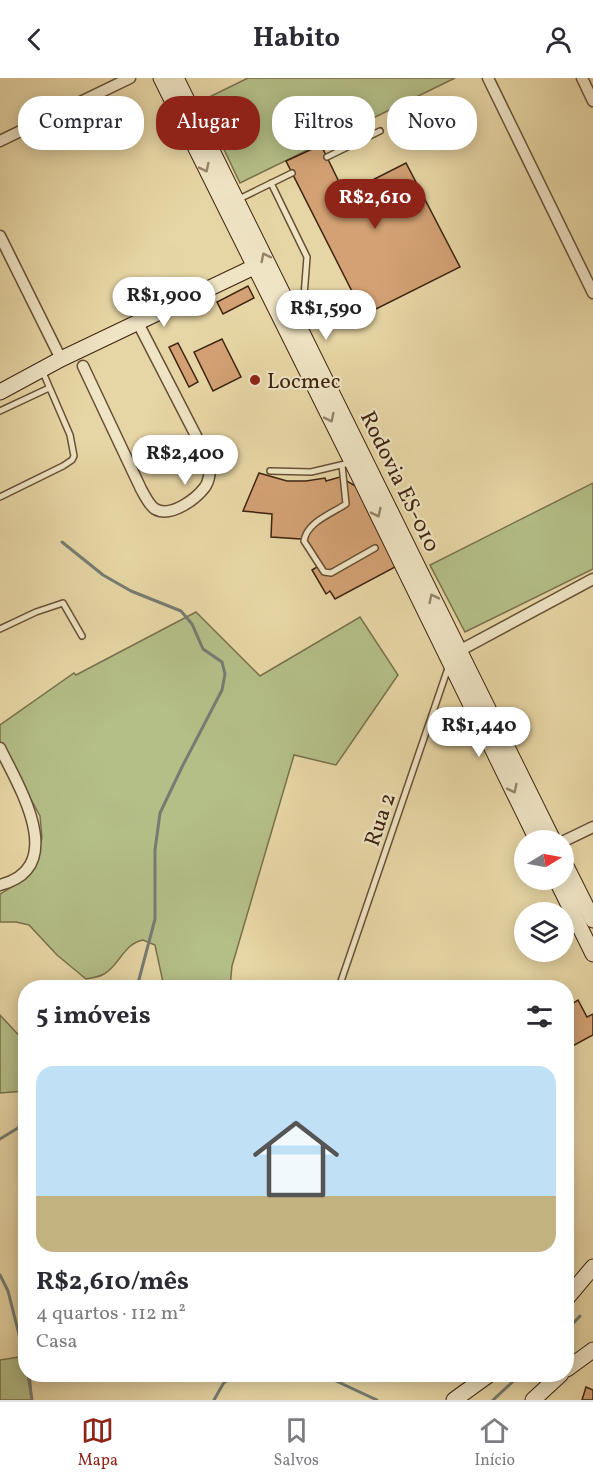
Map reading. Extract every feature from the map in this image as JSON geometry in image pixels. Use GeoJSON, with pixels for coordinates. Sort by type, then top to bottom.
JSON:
{"type":"FeatureCollection","features":[{"type":"Feature","properties":{"kind":"main road","name":"Rodovia ES-010"},"geometry":{"type":"LineString","coordinates":[[161,78],[347,463],[548,830]]}},
{"type":"Feature","properties":{"kind":"main road","name":"Rodovia ES-010"},"geometry":{"type":"LineString","coordinates":[[176,78],[302,330],[532,830]]}},
{"type":"Feature","properties":{"kind":"main road"},"geometry":{"type":"LineString","coordinates":[[0,392],[61,359],[254,267]]}},
{"type":"Feature","properties":{"kind":"main road"},"geometry":{"type":"LineString","coordinates":[[574,882],[593,920]]}},
{"type":"Feature","properties":{"kind":"main road"},"geometry":{"type":"LineString","coordinates":[[561,890],[593,954]]}},
{"type":"Feature","properties":{"kind":"main road"},"geometry":{"type":"LineString","coordinates":[[574,1290],[593,1267]]}},
{"type":"Feature","properties":{"kind":"main road"},"geometry":{"type":"LineString","coordinates":[[574,1364],[593,1350]]}},
{"type":"Feature","properties":{"kind":"main road"},"geometry":{"type":"LineString","coordinates":[[454,1400],[479,1382]]}},
{"type":"Feature","properties":{"kind":"main road"},"geometry":{"type":"LineString","coordinates":[[533,1400],[552,1382]]}},
{"type":"Feature","properties":{"kind":"street"},"geometry":{"type":"LineString","coordinates":[[0,141],[130,78]]}},
{"type":"Feature","properties":{"kind":"street"},"geometry":{"type":"LineString","coordinates":[[488,78],[589,275],[593,293]]}},
{"type":"Feature","properties":{"kind":"street"},"geometry":{"type":"LineString","coordinates":[[582,78],[593,101]]}},
{"type":"Feature","properties":{"kind":"street"},"geometry":{"type":"LineString","coordinates":[[0,236],[61,359]]}},
{"type":"Feature","properties":{"kind":"street"},"geometry":{"type":"LineString","coordinates":[[83,366],[141,489],[152,507],[160,511],[168,511],[187,504],[206,486],[210,477],[210,463],[138,323]]}},
{"type":"Feature","properties":{"kind":"street"},"geometry":{"type":"LineString","coordinates":[[454,656],[593,579]]}},
{"type":"Feature","properties":{"kind":"street"},"geometry":{"type":"LineString","coordinates":[[0,748],[29,808],[35,835],[35,850],[30,868],[19,877],[0,885]]}},
{"type":"Feature","properties":{"kind":"street"},"geometry":{"type":"LineString","coordinates":[[574,836],[593,827]]}},
{"type":"Feature","properties":{"kind":"lane"},"geometry":{"type":"LineString","coordinates":[[327,157],[380,131]]}},
{"type":"Feature","properties":{"kind":"lane"},"geometry":{"type":"LineString","coordinates":[[237,200],[292,173]]}},
{"type":"Feature","properties":{"kind":"lane"},"geometry":{"type":"LineString","coordinates":[[271,183],[307,257],[302,330]]}},
{"type":"Feature","properties":{"kind":"lane"},"geometry":{"type":"LineString","coordinates":[[0,497],[63,466],[74,456],[70,435],[42,370]]}},
{"type":"Feature","properties":{"kind":"lane"},"geometry":{"type":"LineString","coordinates":[[0,411],[49,388]]}},
{"type":"Feature","properties":{"kind":"lane"},"geometry":{"type":"LineString","coordinates":[[270,471],[311,472],[347,463],[346,504],[309,527],[304,541],[324,572],[331,573],[375,548]]}},
{"type":"Feature","properties":{"kind":"lane"},"geometry":{"type":"LineString","coordinates":[[0,627],[63,603],[82,636]]}},
{"type":"Feature","properties":{"kind":"lane","name":"Rua 2"},"geometry":{"type":"LineString","coordinates":[[341,980],[454,656]]}},
{"type":"Feature","properties":{"kind":"green space"},"geometry":{"type":"Polygon","coordinates":[[[248,78],[455,78],[418,96],[387,96],[387,111],[375,117],[375,96],[272,96],[272,150],[308,150],[240,183],[224,150],[260,150],[260,96],[211,96],[248,78]]]}},
{"type":"Feature","properties":{"kind":"green space"},"geometry":{"type":"Polygon","coordinates":[[[593,483],[593,569],[465,632],[430,565],[593,483]]]}},
{"type":"Feature","properties":{"kind":"green space"},"geometry":{"type":"Polygon","coordinates":[[[196,612],[260,676],[360,617],[398,675],[336,765],[294,755],[232,966],[231,980],[162,980],[155,945],[143,940],[136,942],[126,950],[104,974],[86,979],[57,955],[29,925],[0,922],[0,894],[20,882],[33,869],[42,838],[40,816],[0,743],[0,725],[74,673],[76,675],[196,612]]]}},
{"type":"Feature","properties":{"kind":"green space"},"geometry":{"type":"Polygon","coordinates":[[[0,1015],[18,1034],[18,1092],[0,1093],[0,1015]]]}},
{"type":"Feature","properties":{"kind":"green space"},"geometry":{"type":"Polygon","coordinates":[[[18,1357],[18,1382],[31,1382],[32,1400],[0,1400],[0,1360],[18,1357]]]}},
{"type":"Feature","properties":{"kind":"building"},"geometry":{"type":"Polygon","coordinates":[[[310,150],[323,150],[345,194],[406,163],[460,267],[364,315],[286,161],[310,150]]]}},
{"type":"Feature","properties":{"kind":"building"},"geometry":{"type":"Polygon","coordinates":[[[248,286],[254,298],[223,314],[217,302],[248,286]]]}},
{"type":"Feature","properties":{"kind":"building"},"geometry":{"type":"Polygon","coordinates":[[[222,339],[241,377],[213,391],[194,352],[222,339]]]}},
{"type":"Feature","properties":{"kind":"building"},"geometry":{"type":"Polygon","coordinates":[[[178,343],[198,382],[189,387],[169,347],[178,343]]]}},
{"type":"Feature","properties":{"kind":"building"},"geometry":{"type":"Polygon","coordinates":[[[259,473],[287,481],[325,478],[326,481],[340,477],[359,488],[397,566],[335,599],[330,591],[326,594],[312,570],[317,567],[301,539],[271,537],[272,514],[243,511],[259,473]]]}},
{"type":"Feature","properties":{"kind":"building"},"geometry":{"type":"Polygon","coordinates":[[[578,1000],[587,1017],[593,1014],[593,1035],[574,1045],[574,1003],[578,1000]]]}},
{"type":"Feature","properties":{"kind":"building"},"geometry":{"type":"Polygon","coordinates":[[[586,1387],[593,1390],[593,1400],[582,1400],[586,1387]]]}},
{"type":"Feature","properties":{"kind":"waterway"},"geometry":{"type":"LineString","coordinates":[[62,542],[103,575],[131,591],[181,611],[192,624],[203,649],[222,662],[225,674],[222,690],[160,813],[155,850],[155,919],[139,980]]}},
{"type":"Feature","properties":{"kind":"waterway"},"geometry":{"type":"LineString","coordinates":[[0,1139],[18,1128]]}},
{"type":"Feature","properties":{"kind":"waterway"},"geometry":{"type":"LineString","coordinates":[[0,1275],[8,1291],[18,1330]]}},
{"type":"Feature","properties":{"kind":"waterway"},"geometry":{"type":"LineString","coordinates":[[574,1322],[580,1316]]}},
{"type":"Feature","properties":{"kind":"waterway"},"geometry":{"type":"LineString","coordinates":[[29,1382],[32,1400]]}},
{"type":"Feature","properties":{"kind":"waterway"},"geometry":{"type":"LineString","coordinates":[[214,1400],[225,1382]]}},
{"type":"Feature","properties":{"kind":"waterway"},"geometry":{"type":"LineString","coordinates":[[338,1382],[377,1400]]}},
{"type":"Feature","properties":{"kind":"waterway"},"geometry":{"type":"LineString","coordinates":[[493,1400],[512,1382]]}},
{"type":"Feature","properties":{"kind":"place","name":"Locmec"},"geometry":{"type":"Point","coordinates":[255,380]}}]}
